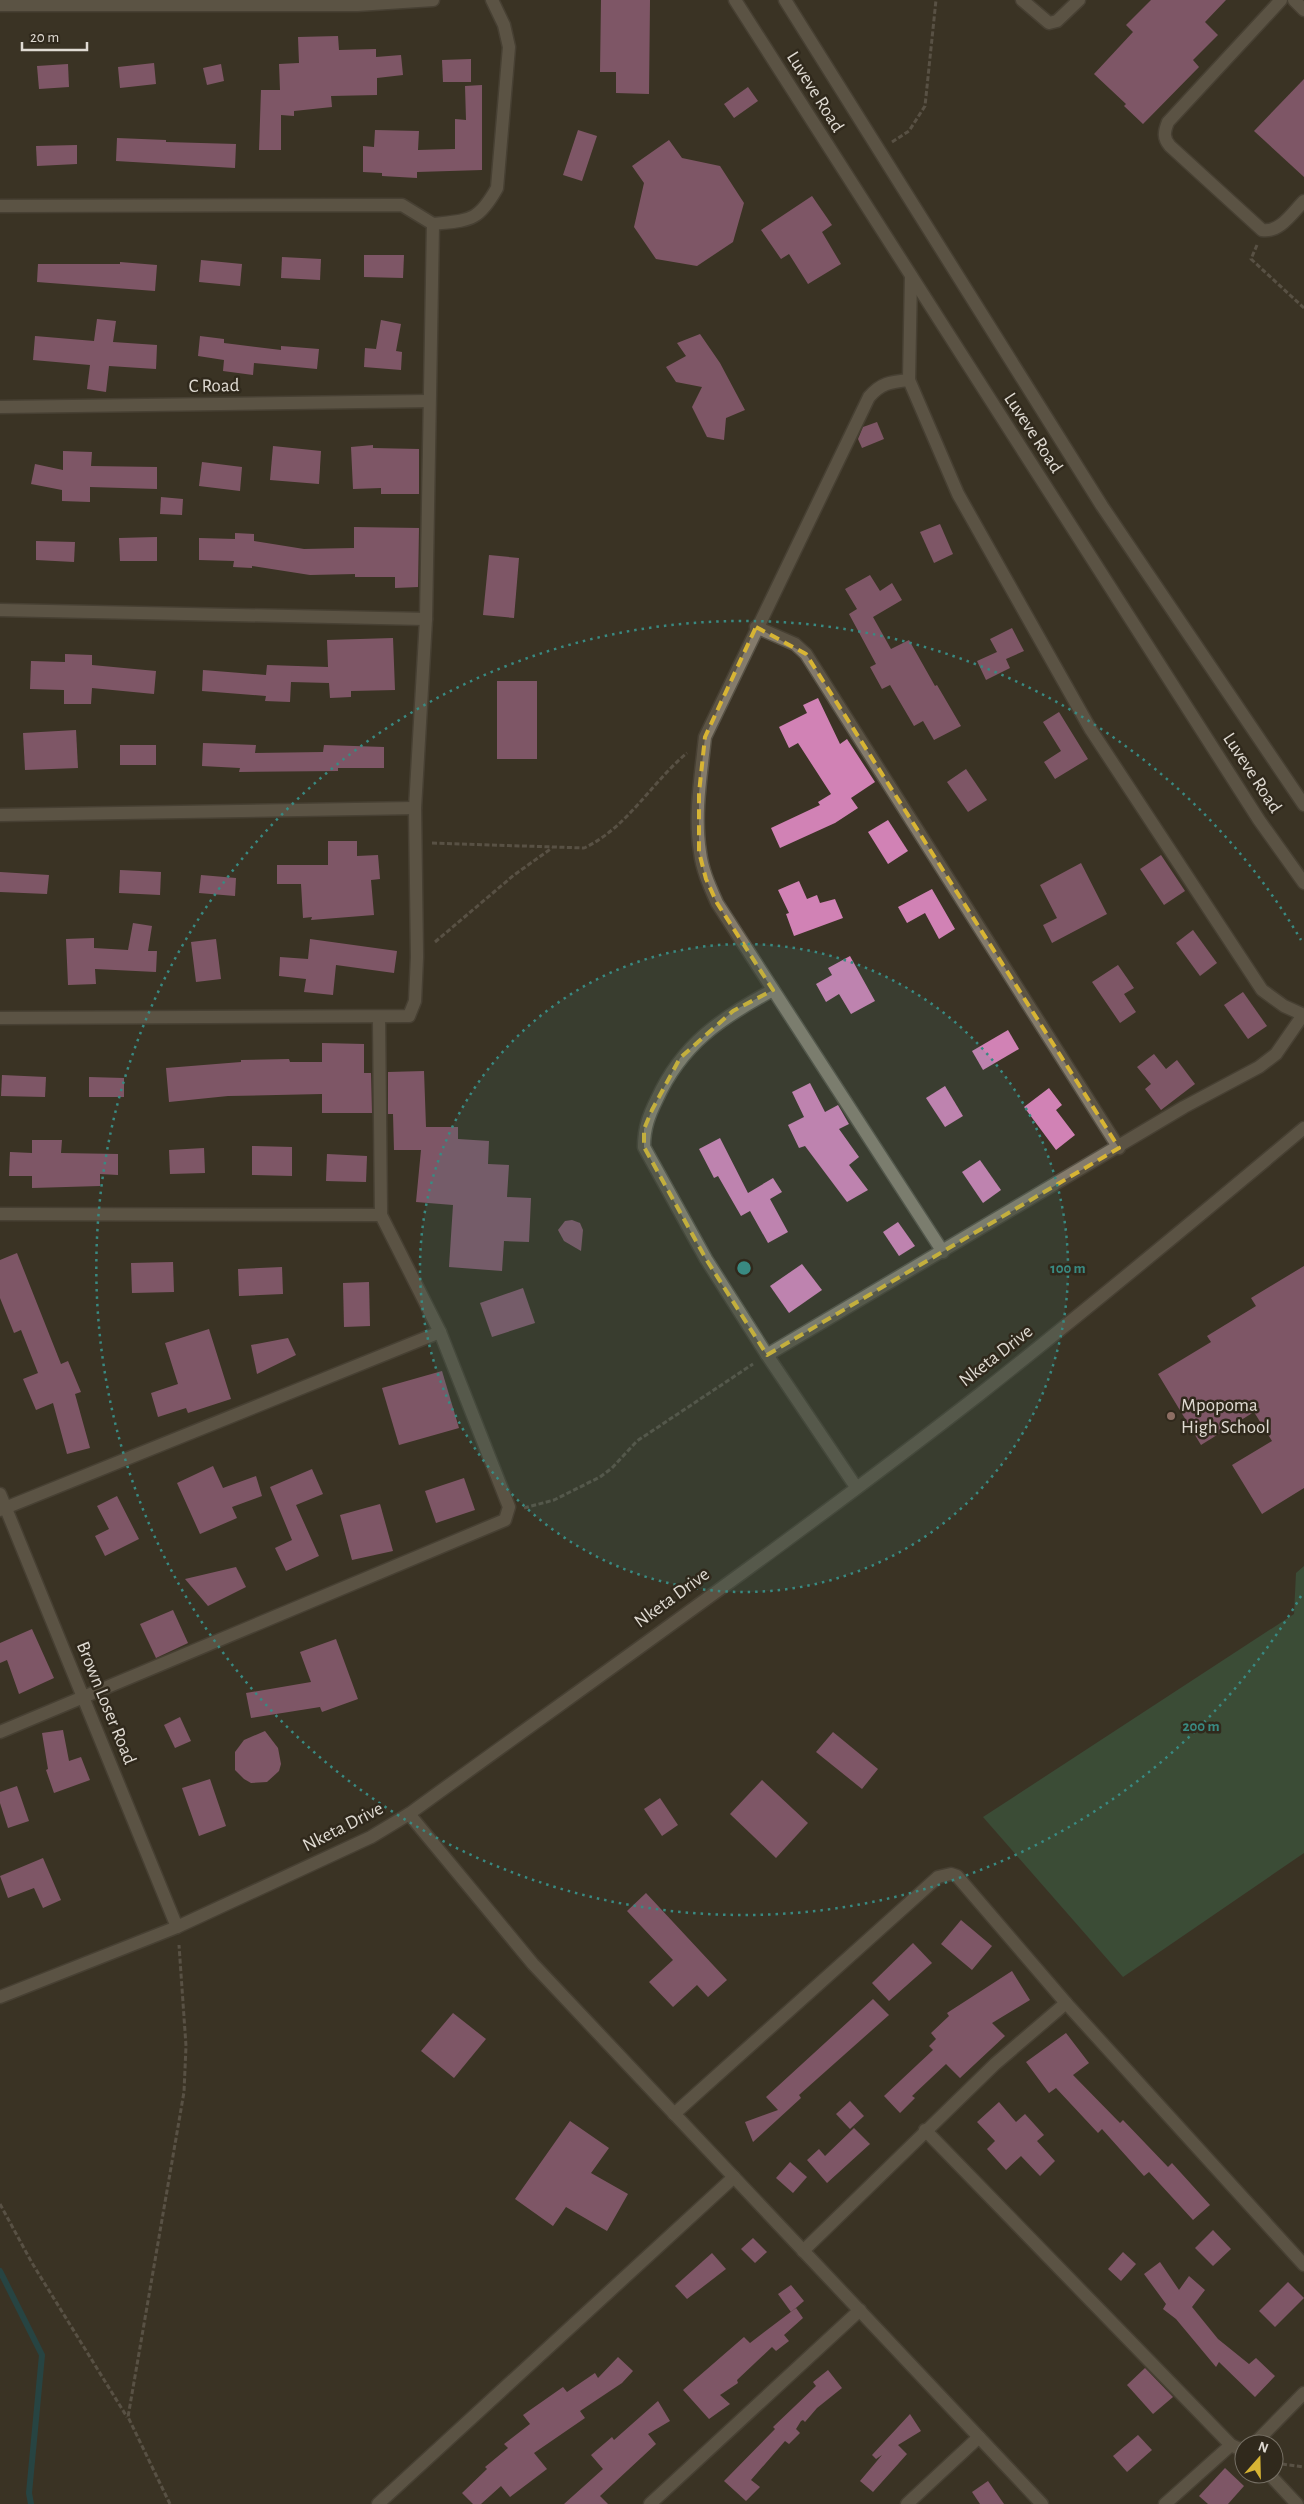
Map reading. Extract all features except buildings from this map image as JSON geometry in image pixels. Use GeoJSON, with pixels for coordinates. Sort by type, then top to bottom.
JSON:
{"type":"FeatureCollection","features":[{"type":"Feature","properties":{"kind":"street"},"geometry":{"type":"LineString","coordinates":[[0,5],[60,2],[357,2],[433,0]]}},
{"type":"Feature","properties":{"kind":"street"},"geometry":{"type":"LineString","coordinates":[[0,206],[402,205],[433,224],[469,220],[487,206],[497,188],[509,48],[504,25],[492,0]]}},
{"type":"Feature","properties":{"kind":"street","name":"Luveve Road"},"geometry":{"type":"LineString","coordinates":[[735,0],[1259,820],[1304,883]]}},
{"type":"Feature","properties":{"kind":"street","name":"Luveve Road"},"geometry":{"type":"LineString","coordinates":[[785,0],[1102,506],[1304,805]]}},
{"type":"Feature","properties":{"kind":"street"},"geometry":{"type":"LineString","coordinates":[[1022,0],[1050,23],[1057,22],[1079,0]]}},
{"type":"Feature","properties":{"kind":"street"},"geometry":{"type":"LineString","coordinates":[[1281,0],[1168,122],[1164,133],[1165,141],[1170,146],[1262,230],[1276,230],[1304,201]]}},
{"type":"Feature","properties":{"kind":"street"},"geometry":{"type":"LineString","coordinates":[[1294,0],[1304,10]]}},
{"type":"Feature","properties":{"kind":"street"},"geometry":{"type":"LineString","coordinates":[[0,1018],[379,1018],[409,1016],[415,1001],[417,957],[415,808],[426,619],[433,224]]}},
{"type":"Feature","properties":{"kind":"street"},"geometry":{"type":"LineString","coordinates":[[767,1355],[1271,1059],[1303,1015],[1262,990],[1253,978],[1091,730],[958,494],[908,380],[911,276]]}},
{"type":"Feature","properties":{"kind":"street"},"geometry":{"type":"LineString","coordinates":[[908,380],[887,382],[877,388],[868,398],[704,737],[699,803],[700,852],[706,879],[717,903],[943,1252]]}},
{"type":"Feature","properties":{"kind":"street","name":"C Road"},"geometry":{"type":"LineString","coordinates":[[0,407],[429,402]]}},
{"type":"Feature","properties":{"kind":"street"},"geometry":{"type":"LineString","coordinates":[[0,610],[426,619]]}},
{"type":"Feature","properties":{"kind":"street"},"geometry":{"type":"LineString","coordinates":[[756,627],[795,644],[806,654],[1118,1148]]}},
{"type":"Feature","properties":{"kind":"street"},"geometry":{"type":"LineString","coordinates":[[0,816],[415,808]]}},
{"type":"Feature","properties":{"kind":"street"},"geometry":{"type":"LineString","coordinates":[[772,990],[733,1011],[680,1058],[644,1129],[644,1147],[706,1259],[767,1355],[856,1487]]}},
{"type":"Feature","properties":{"kind":"street"},"geometry":{"type":"LineString","coordinates":[[0,1732],[505,1520],[509,1513],[509,1507],[440,1332],[381,1215],[379,1018]]}},
{"type":"Feature","properties":{"kind":"street","name":"Nketa Drive"},"geometry":{"type":"LineString","coordinates":[[0,1997],[177,1927],[371,1837],[409,1814],[856,1487],[978,1395],[1138,1267],[1304,1128]]}},
{"type":"Feature","properties":{"kind":"street"},"geometry":{"type":"LineString","coordinates":[[0,1214],[381,1215]]}},
{"type":"Feature","properties":{"kind":"street"},"geometry":{"type":"LineString","coordinates":[[3,1509],[440,1332]]}},
{"type":"Feature","properties":{"kind":"street","name":"Brown Loser Road"},"geometry":{"type":"LineString","coordinates":[[0,1494],[3,1509],[84,1698],[177,1927]]}},
{"type":"Feature","properties":{"kind":"street"},"geometry":{"type":"LineString","coordinates":[[409,1814],[533,1964],[1042,2504]]}},
{"type":"Feature","properties":{"kind":"street"},"geometry":{"type":"LineString","coordinates":[[674,2114],[938,1877],[944,1875],[957,1876],[1066,2003],[1304,2265]]}},
{"type":"Feature","properties":{"kind":"street"},"geometry":{"type":"LineString","coordinates":[[803,2251],[925,2130],[995,2064],[1066,2003]]}},
{"type":"Feature","properties":{"kind":"street"},"geometry":{"type":"LineString","coordinates":[[925,2130],[1234,2447]]}},
{"type":"Feature","properties":{"kind":"street"},"geometry":{"type":"LineString","coordinates":[[378,2504],[734,2178]]}},
{"type":"Feature","properties":{"kind":"street"},"geometry":{"type":"LineString","coordinates":[[650,2504],[860,2310]]}},
{"type":"Feature","properties":{"kind":"street"},"geometry":{"type":"LineString","coordinates":[[1264,2434],[1304,2394]]}},
{"type":"Feature","properties":{"kind":"street"},"geometry":{"type":"LineString","coordinates":[[907,2504],[979,2437]]}},
{"type":"Feature","properties":{"kind":"street"},"geometry":{"type":"LineString","coordinates":[[1165,2504],[1230,2445]]}},
{"type":"Feature","properties":{"kind":"street"},"geometry":{"type":"LineString","coordinates":[[1278,2484],[1297,2504]]}},
{"type":"Feature","properties":{"kind":"path"},"geometry":{"type":"LineString","coordinates":[[879,150],[910,131],[925,106],[936,0]]}},
{"type":"Feature","properties":{"kind":"path"},"geometry":{"type":"LineString","coordinates":[[1262,230],[1251,259],[1304,308]]}},
{"type":"Feature","properties":{"kind":"path"},"geometry":{"type":"LineString","coordinates":[[416,842],[584,848],[602,840],[679,759],[704,737]]}},
{"type":"Feature","properties":{"kind":"path"},"geometry":{"type":"LineString","coordinates":[[417,957],[484,900],[552,848]]}},
{"type":"Feature","properties":{"kind":"path"},"geometry":{"type":"LineString","coordinates":[[509,1513],[554,1500],[600,1477],[612,1468],[637,1441],[687,1406],[767,1355]]}},
{"type":"Feature","properties":{"kind":"path"},"geometry":{"type":"LineString","coordinates":[[128,2417],[184,2092],[186,2046],[177,1927]]}},
{"type":"Feature","properties":{"kind":"path"},"geometry":{"type":"LineString","coordinates":[[0,2204],[32,2263],[128,2417],[170,2504]]}},
{"type":"Feature","properties":{"kind":"path"},"geometry":{"type":"LineString","coordinates":[[1284,2464],[1304,2468]]}},
{"type":"Feature","properties":{"kind":"highlighted area"},"geometry":{"type":"Polygon","coordinates":[[[756,627],[806,654],[1119,1148],[767,1355],[706,1259],[644,1147],[644,1129],[680,1058],[733,1011],[773,990],[717,903],[706,879],[699,852],[699,793],[705,737],[756,627]]]}},
{"type":"Feature","properties":{"kind":"green space"},"geometry":{"type":"Polygon","coordinates":[[[1304,1566],[1304,1853],[1123,1977],[983,1817],[1294,1614],[1296,1573],[1304,1566]]]}},
{"type":"Feature","properties":{"kind":"waterway"},"geometry":{"type":"LineString","coordinates":[[0,2271],[42,2355],[29,2493],[31,2504]]}},
{"type":"Feature","properties":{"kind":"place","name":"Mpopoma High School"},"geometry":{"type":"Point","coordinates":[1171,1416]}}]}
